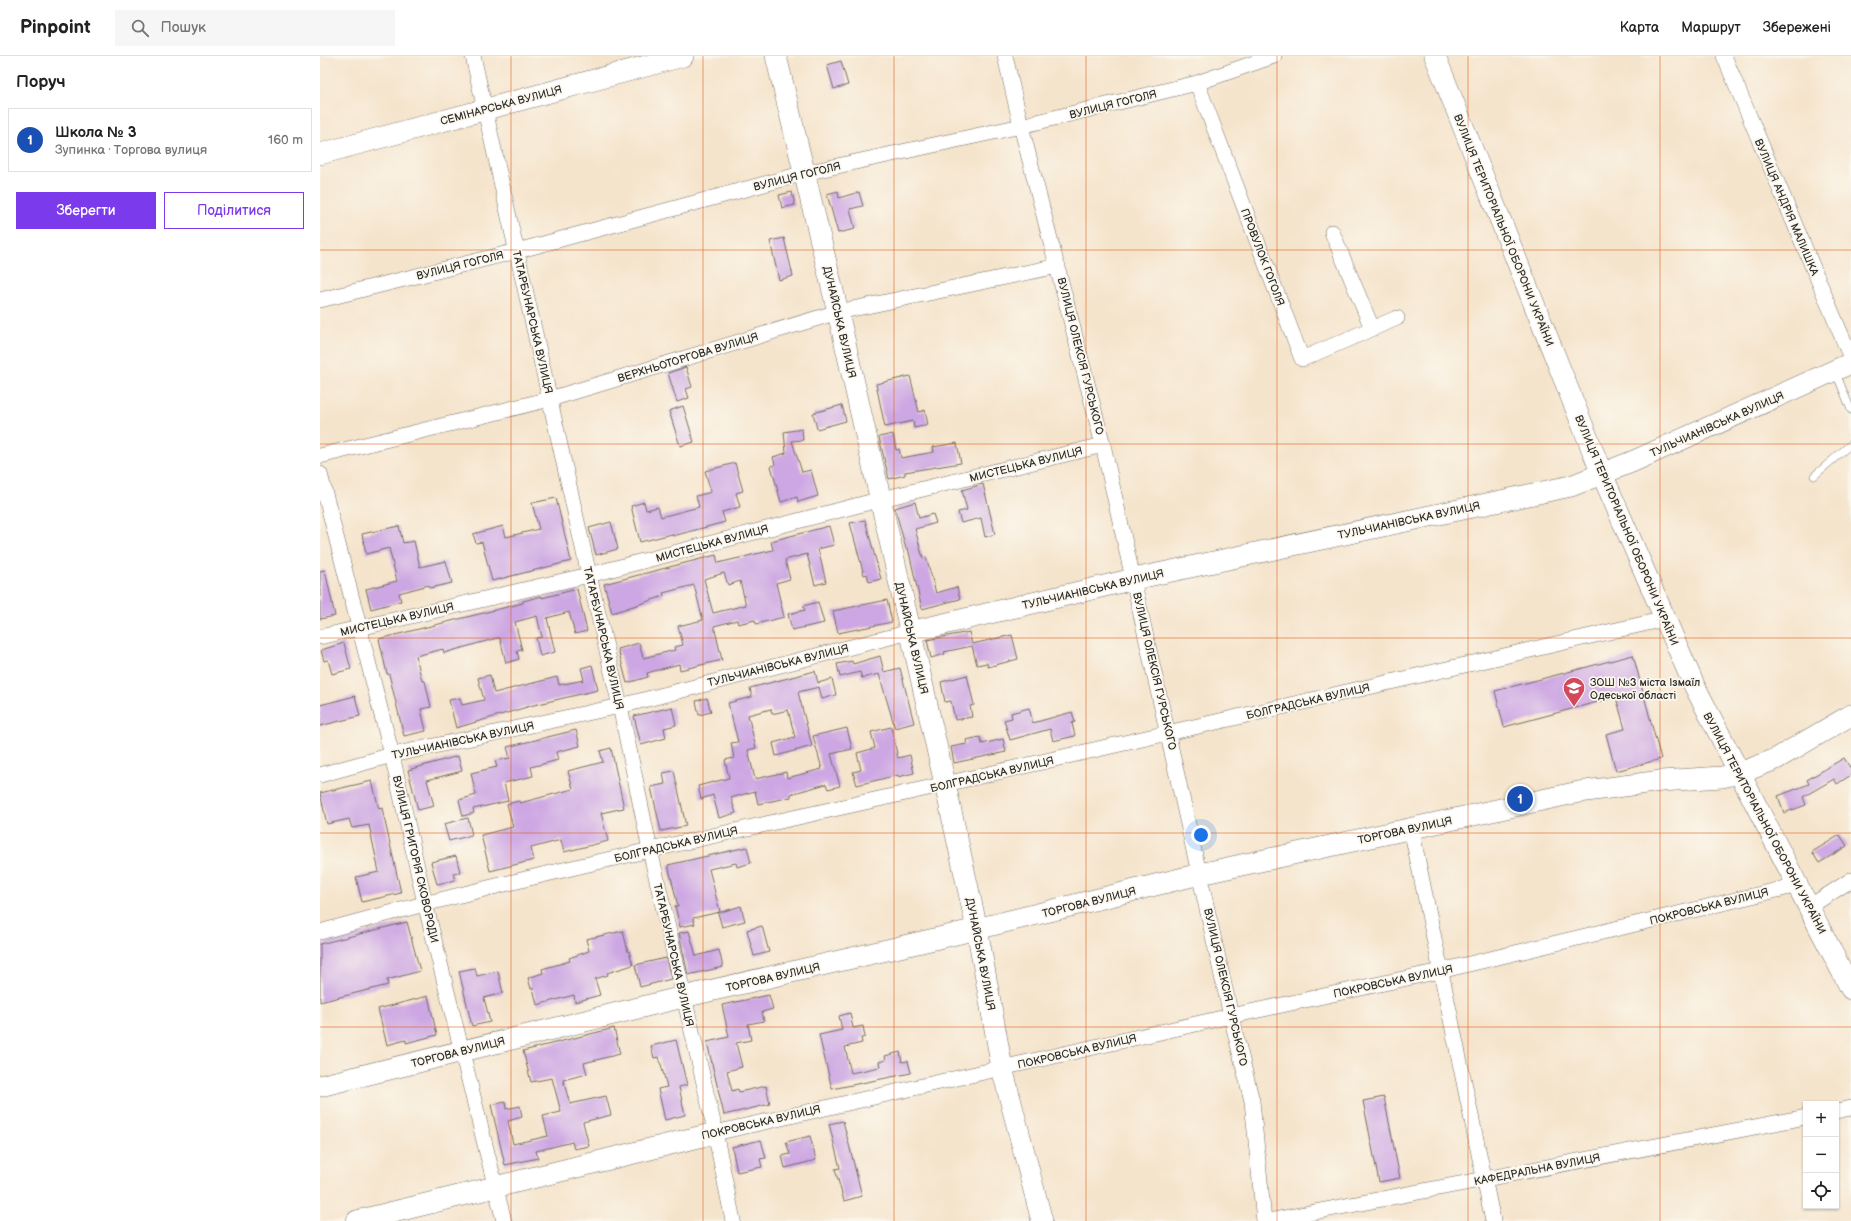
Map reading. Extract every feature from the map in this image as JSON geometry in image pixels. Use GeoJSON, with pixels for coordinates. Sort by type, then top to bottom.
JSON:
{"type":"FeatureCollection","features":[{"type":"Feature","properties":{"kind":"main road","name":"СЕМІНАРСЬКА ВУЛИЦЯ"},"geometry":{"type":"LineString","coordinates":[[320,154],[683,56]]}},
{"type":"Feature","properties":{"kind":"main road","name":"ДУНАЙСЬКА ВУЛИЦЯ"},"geometry":{"type":"LineString","coordinates":[[776,56],[882,499],[910,632],[977,929],[1002,1068],[1042,1221]]}},
{"type":"Feature","properties":{"kind":"main road","name":"ВУЛИЦЯ ТЕРИТОРІАЛЬНОЇ ОБОРОНИ УКРАЇНИ"},"geometry":{"type":"LineString","coordinates":[[1435,56],[1602,474],[1664,619],[1706,711],[1740,773],[1851,989]]}},
{"type":"Feature","properties":{"kind":"main road","name":"ТУЛЬЧИАНІВСЬКА ВУЛИЦЯ"},"geometry":{"type":"LineString","coordinates":[[910,632],[1134,579],[1571,486],[1602,474],[1843,367]]}},
{"type":"Feature","properties":{"kind":"main road","name":"ТОРГОВА ВУЛИЦЯ"},"geometry":{"type":"LineString","coordinates":[[320,1086],[683,997],[977,929],[1200,874],[1579,792],[1661,781],[1722,777],[1740,773],[1776,759],[1851,715]]}},
{"type":"Feature","properties":{"kind":"main road","name":"ПОКРОВСЬКА ВУЛИЦЯ"},"geometry":{"type":"LineString","coordinates":[[357,1221],[715,1133]]}},
{"type":"Feature","properties":{"kind":"street","name":"ТАТАРБУНАРСЬКА ВУЛИЦЯ"},"geometry":{"type":"LineString","coordinates":[[473,56],[589,575],[620,706],[650,850],[715,1133],[733,1221]]}},
{"type":"Feature","properties":{"kind":"street","name":"ВУЛИЦЯ ОЛЕКСІЯ ГУРСЬКОГО"},"geometry":{"type":"LineString","coordinates":[[1005,56],[1021,126],[1103,445],[1169,733],[1231,1016],[1252,1101],[1264,1221]]}},
{"type":"Feature","properties":{"kind":"street","name":"ВУЛИЦЯ ГОГОЛЯ"},"geometry":{"type":"LineString","coordinates":[[320,300],[517,251],[805,173],[1021,126],[1197,83],[1274,56]]}},
{"type":"Feature","properties":{"kind":"street","name":"ВУЛИЦЯ АНДРІЯ МАЛИШКА"},"geometry":{"type":"LineString","coordinates":[[1724,56],[1851,358]]}},
{"type":"Feature","properties":{"kind":"street","name":"ПРОВУЛОК ГОГОЛЯ"},"geometry":{"type":"LineString","coordinates":[[1197,83],[1302,359],[1397,318]]}},
{"type":"Feature","properties":{"kind":"street"},"geometry":{"type":"LineString","coordinates":[[1332,232],[1372,328]]}},
{"type":"Feature","properties":{"kind":"street","name":"ВЕРХНЬОТОРГОВА ВУЛИЦЯ"},"geometry":{"type":"LineString","coordinates":[[320,456],[550,399],[838,312],[1058,266]]}},
{"type":"Feature","properties":{"kind":"street","name":"МИСТЕЦЬКА ВУЛИЦЯ"},"geometry":{"type":"LineString","coordinates":[[320,637],[589,575],[882,499],[1103,445]]}},
{"type":"Feature","properties":{"kind":"street","name":"ВУЛИЦЯ ГРИГОРІЯ СКОВОРОДИ"},"geometry":{"type":"LineString","coordinates":[[320,474],[392,755],[425,902],[504,1221]]}},
{"type":"Feature","properties":{"kind":"street","name":"БОЛГРАДСЬКА ВУЛИЦЯ"},"geometry":{"type":"LineString","coordinates":[[320,932],[425,902],[1664,619]]}},
{"type":"Feature","properties":{"kind":"street","name":"ТУЛЬЧИАНІВСЬКА ВУЛИЦЯ"},"geometry":{"type":"LineString","coordinates":[[320,775],[392,755],[620,706],[910,632]]}},
{"type":"Feature","properties":{"kind":"street"},"geometry":{"type":"LineString","coordinates":[[1411,828],[1492,1221]]}},
{"type":"Feature","properties":{"kind":"street"},"geometry":{"type":"LineString","coordinates":[[1809,907],[1851,880]]}},
{"type":"Feature","properties":{"kind":"street","name":"ПОКРОВСЬКА ВУЛИЦЯ"},"geometry":{"type":"LineString","coordinates":[[715,1133],[1231,1016],[1440,971],[1798,885]]}},
{"type":"Feature","properties":{"kind":"street"},"geometry":{"type":"LineString","coordinates":[[1839,1110],[1851,1108]]}},
{"type":"Feature","properties":{"kind":"street","name":"КАФЕДРАЛЬНА ВУЛИЦЯ"},"geometry":{"type":"LineString","coordinates":[[1268,1221],[1803,1118]]}},
{"type":"Feature","properties":{"kind":"lane"},"geometry":{"type":"LineString","coordinates":[[1843,367],[1851,410]]}},
{"type":"Feature","properties":{"kind":"lane"},"geometry":{"type":"LineString","coordinates":[[1814,476],[1851,444]]}},
{"type":"Feature","properties":{"kind":"building"},"geometry":{"type":"Polygon","coordinates":[[[841,61],[848,85],[834,89],[827,65],[841,61]]]}},
{"type":"Feature","properties":{"kind":"building"},"geometry":{"type":"Polygon","coordinates":[[[838,191],[839,198],[859,192],[863,206],[850,209],[855,229],[838,233],[827,194],[838,191]]]}},
{"type":"Feature","properties":{"kind":"building"},"geometry":{"type":"Polygon","coordinates":[[[792,192],[795,205],[782,208],[779,195],[792,192]]]}},
{"type":"Feature","properties":{"kind":"building"},"geometry":{"type":"Polygon","coordinates":[[[784,238],[793,276],[779,280],[770,241],[784,238]]]}},
{"type":"Feature","properties":{"kind":"building"},"geometry":{"type":"Polygon","coordinates":[[[686,367],[692,387],[686,389],[689,398],[677,402],[668,373],[686,367]]]}},
{"type":"Feature","properties":{"kind":"building"},"geometry":{"type":"Polygon","coordinates":[[[910,376],[919,412],[925,410],[928,425],[914,428],[913,421],[885,427],[876,384],[910,376]]]}},
{"type":"Feature","properties":{"kind":"building"},"geometry":{"type":"Polygon","coordinates":[[[842,405],[846,421],[817,429],[813,413],[842,405]]]}},
{"type":"Feature","properties":{"kind":"building"},"geometry":{"type":"Polygon","coordinates":[[[683,406],[694,442],[680,446],[669,411],[683,406]]]}},
{"type":"Feature","properties":{"kind":"building"},"geometry":{"type":"Polygon","coordinates":[[[802,429],[803,440],[792,441],[802,472],[811,470],[818,496],[798,502],[797,497],[781,502],[771,466],[775,465],[773,457],[786,453],[784,432],[802,429]]]}},
{"type":"Feature","properties":{"kind":"building"},"geometry":{"type":"Polygon","coordinates":[[[893,434],[896,450],[899,449],[901,458],[934,452],[933,447],[957,443],[961,463],[905,472],[905,475],[889,479],[879,437],[893,434]]]}},
{"type":"Feature","properties":{"kind":"building"},"geometry":{"type":"Polygon","coordinates":[[[735,463],[743,491],[736,493],[740,507],[722,512],[725,522],[673,536],[672,534],[640,542],[631,506],[644,502],[646,510],[658,507],[661,517],[699,507],[696,496],[711,492],[705,471],[735,463]]]}},
{"type":"Feature","properties":{"kind":"building"},"geometry":{"type":"Polygon","coordinates":[[[983,484],[995,534],[985,537],[981,518],[961,523],[958,512],[967,510],[962,490],[983,484]]]}},
{"type":"Feature","properties":{"kind":"building"},"geometry":{"type":"Polygon","coordinates":[[[556,498],[571,561],[492,581],[482,542],[476,543],[473,534],[503,526],[506,537],[539,529],[532,503],[556,498]]]}},
{"type":"Feature","properties":{"kind":"building"},"geometry":{"type":"Polygon","coordinates":[[[915,502],[919,518],[933,514],[936,523],[915,529],[923,558],[926,557],[936,593],[957,587],[960,599],[922,609],[908,548],[906,549],[895,508],[915,502]]]}},
{"type":"Feature","properties":{"kind":"building"},"geometry":{"type":"Polygon","coordinates":[[[865,520],[881,579],[869,582],[867,574],[864,575],[850,523],[865,520]]]}},
{"type":"Feature","properties":{"kind":"building"},"geometry":{"type":"Polygon","coordinates":[[[611,522],[618,549],[596,555],[589,528],[611,522]]]}},
{"type":"Feature","properties":{"kind":"building"},"geometry":{"type":"Polygon","coordinates":[[[399,526],[403,543],[414,541],[420,567],[446,561],[452,583],[430,588],[429,585],[399,593],[401,601],[371,609],[366,589],[397,581],[389,548],[366,554],[362,534],[399,526]]]}},
{"type":"Feature","properties":{"kind":"building"},"geometry":{"type":"Polygon","coordinates":[[[829,526],[834,545],[818,549],[826,582],[815,585],[807,554],[785,560],[790,579],[776,583],[784,617],[756,624],[755,620],[738,624],[737,620],[714,626],[722,660],[680,670],[679,664],[647,673],[648,677],[627,683],[618,649],[639,643],[643,658],[675,650],[674,647],[683,645],[678,626],[703,620],[694,585],[663,593],[664,596],[612,613],[604,584],[716,555],[718,563],[773,550],[771,541],[829,526]],[[724,573],[704,579],[713,613],[746,605],[740,581],[728,585],[724,573]]]}},
{"type":"Feature","properties":{"kind":"building"},"geometry":{"type":"Polygon","coordinates":[[[325,570],[335,616],[320,619],[320,571],[325,570]]]}},
{"type":"Feature","properties":{"kind":"building"},"geometry":{"type":"Polygon","coordinates":[[[577,589],[587,631],[575,634],[569,612],[547,618],[555,652],[540,656],[536,638],[542,637],[537,616],[515,622],[522,650],[517,651],[519,659],[506,663],[500,638],[444,653],[443,649],[416,656],[422,681],[425,681],[431,707],[421,709],[426,731],[404,736],[379,639],[523,603],[523,601],[542,596],[542,598],[577,589]]]}},
{"type":"Feature","properties":{"kind":"building"},"geometry":{"type":"Polygon","coordinates":[[[887,600],[892,622],[838,633],[833,611],[887,600]]]}},
{"type":"Feature","properties":{"kind":"building"},"geometry":{"type":"Polygon","coordinates":[[[818,602],[824,623],[792,630],[788,614],[805,610],[803,606],[818,602]]]}},
{"type":"Feature","properties":{"kind":"building"},"geometry":{"type":"Polygon","coordinates":[[[969,632],[972,644],[1012,635],[1018,659],[988,667],[987,663],[977,665],[972,646],[944,652],[945,654],[931,658],[927,640],[969,632]]]}},
{"type":"Feature","properties":{"kind":"building"},"geometry":{"type":"Polygon","coordinates":[[[344,643],[351,669],[332,674],[328,660],[324,661],[321,650],[344,643]]]}},
{"type":"Feature","properties":{"kind":"building"},"geometry":{"type":"Polygon","coordinates":[[[1633,655],[1661,759],[1616,771],[1606,734],[1625,729],[1616,697],[1504,727],[1495,691],[1633,655]]]}},
{"type":"Feature","properties":{"kind":"building"},"geometry":{"type":"Polygon","coordinates":[[[880,656],[884,672],[900,668],[914,723],[895,728],[879,674],[862,678],[860,672],[840,677],[837,664],[852,661],[853,664],[880,656]]]}},
{"type":"Feature","properties":{"kind":"building"},"geometry":{"type":"Polygon","coordinates":[[[592,665],[598,690],[534,705],[456,728],[449,700],[460,698],[462,705],[484,700],[478,678],[490,675],[494,693],[557,677],[559,685],[584,680],[581,668],[592,665]]]}},
{"type":"Feature","properties":{"kind":"building"},"geometry":{"type":"Polygon","coordinates":[[[815,671],[818,683],[832,679],[836,695],[822,699],[819,687],[798,692],[812,746],[776,756],[773,743],[795,737],[788,710],[772,714],[771,709],[748,715],[756,748],[748,750],[755,779],[786,772],[787,778],[822,769],[813,736],[847,728],[852,749],[831,754],[840,786],[828,789],[826,784],[791,794],[791,797],[758,804],[755,791],[731,798],[736,813],[719,818],[713,795],[701,799],[698,786],[729,778],[725,760],[734,758],[731,743],[738,742],[728,703],[752,697],[750,688],[815,671]]]}},
{"type":"Feature","properties":{"kind":"building"},"geometry":{"type":"Polygon","coordinates":[[[967,675],[974,705],[970,706],[972,717],[955,720],[951,701],[945,702],[941,682],[967,675]]]}},
{"type":"Feature","properties":{"kind":"building"},"geometry":{"type":"Polygon","coordinates":[[[355,696],[360,716],[320,726],[320,705],[355,696]]]}},
{"type":"Feature","properties":{"kind":"building"},"geometry":{"type":"Polygon","coordinates":[[[707,698],[711,712],[699,715],[696,701],[707,698]]]}},
{"type":"Feature","properties":{"kind":"building"},"geometry":{"type":"Polygon","coordinates":[[[672,707],[676,725],[664,728],[666,738],[641,745],[634,716],[672,707]]]}},
{"type":"Feature","properties":{"kind":"building"},"geometry":{"type":"Polygon","coordinates":[[[1029,708],[1033,723],[1072,712],[1075,722],[1072,723],[1075,736],[1053,741],[1050,729],[1010,740],[1004,720],[1012,718],[1011,713],[1029,708]]]}},
{"type":"Feature","properties":{"kind":"building"},"geometry":{"type":"Polygon","coordinates":[[[891,727],[898,758],[910,755],[914,773],[898,777],[898,775],[857,785],[853,772],[861,770],[857,753],[875,748],[871,732],[891,727]]]}},
{"type":"Feature","properties":{"kind":"building"},"geometry":{"type":"Polygon","coordinates":[[[576,730],[580,746],[556,752],[558,760],[531,767],[533,776],[504,783],[508,801],[473,809],[474,813],[463,816],[459,800],[476,795],[471,773],[497,767],[495,761],[510,758],[507,747],[576,730]]]}},
{"type":"Feature","properties":{"kind":"building"},"geometry":{"type":"Polygon","coordinates":[[[980,737],[982,744],[1003,739],[1006,752],[954,763],[951,747],[967,744],[966,740],[980,737]]]}},
{"type":"Feature","properties":{"kind":"building"},"geometry":{"type":"Polygon","coordinates":[[[611,748],[624,808],[601,813],[608,841],[564,852],[561,840],[531,848],[534,860],[490,871],[481,835],[513,827],[507,804],[519,801],[520,803],[573,789],[568,771],[603,762],[600,751],[611,748]]]}},
{"type":"Feature","properties":{"kind":"building"},"geometry":{"type":"Polygon","coordinates":[[[458,756],[462,771],[427,780],[434,806],[418,810],[408,770],[458,756]]]}},
{"type":"Feature","properties":{"kind":"building"},"geometry":{"type":"Polygon","coordinates":[[[1844,758],[1851,769],[1851,775],[1837,784],[1834,779],[1803,797],[1806,805],[1784,813],[1778,796],[1809,784],[1807,780],[1844,758]]]}},
{"type":"Feature","properties":{"kind":"building"},"geometry":{"type":"Polygon","coordinates":[[[674,771],[686,826],[661,831],[651,787],[665,784],[663,773],[674,771]]]}},
{"type":"Feature","properties":{"kind":"building"},"geometry":{"type":"Polygon","coordinates":[[[372,781],[379,809],[382,808],[401,893],[362,902],[356,877],[379,872],[369,825],[352,828],[349,819],[327,824],[320,793],[372,781]]]}},
{"type":"Feature","properties":{"kind":"building"},"geometry":{"type":"Polygon","coordinates":[[[468,818],[472,835],[449,841],[444,824],[468,818]]]}},
{"type":"Feature","properties":{"kind":"building"},"geometry":{"type":"Polygon","coordinates":[[[1840,835],[1847,846],[1819,863],[1812,852],[1840,835]]]}},
{"type":"Feature","properties":{"kind":"building"},"geometry":{"type":"Polygon","coordinates":[[[747,847],[751,863],[737,867],[736,863],[709,869],[720,912],[693,918],[695,924],[680,927],[675,906],[678,906],[668,865],[747,847]]]}},
{"type":"Feature","properties":{"kind":"building"},"geometry":{"type":"Polygon","coordinates":[[[456,856],[460,872],[453,873],[455,880],[437,884],[431,862],[456,856]]]}},
{"type":"Feature","properties":{"kind":"building"},"geometry":{"type":"Polygon","coordinates":[[[741,906],[745,921],[722,927],[718,913],[741,906]]]}},
{"type":"Feature","properties":{"kind":"building"},"geometry":{"type":"Polygon","coordinates":[[[407,922],[420,971],[387,980],[388,985],[320,1002],[320,944],[407,922]]]}},
{"type":"Feature","properties":{"kind":"building"},"geometry":{"type":"Polygon","coordinates":[[[762,926],[769,952],[754,956],[747,930],[762,926]]]}},
{"type":"Feature","properties":{"kind":"building"},"geometry":{"type":"Polygon","coordinates":[[[623,931],[633,965],[607,973],[608,975],[595,979],[600,995],[575,1002],[574,995],[537,1005],[533,988],[531,989],[528,978],[543,973],[542,969],[570,961],[569,958],[589,951],[586,939],[623,931]]]}},
{"type":"Feature","properties":{"kind":"building"},"geometry":{"type":"Polygon","coordinates":[[[689,931],[696,956],[719,950],[723,967],[688,975],[679,933],[689,931]]]}},
{"type":"Feature","properties":{"kind":"building"},"geometry":{"type":"Polygon","coordinates":[[[666,958],[671,979],[640,987],[635,965],[666,958]]]}},
{"type":"Feature","properties":{"kind":"building"},"geometry":{"type":"Polygon","coordinates":[[[475,968],[477,976],[498,971],[503,993],[484,998],[490,1022],[472,1026],[459,971],[475,968]]]}},
{"type":"Feature","properties":{"kind":"building"},"geometry":{"type":"Polygon","coordinates":[[[769,995],[773,1009],[762,1012],[764,1021],[748,1024],[751,1040],[736,1043],[742,1067],[727,1071],[732,1091],[738,1089],[739,1092],[766,1086],[770,1104],[724,1115],[707,1042],[729,1037],[722,1005],[769,995]]]}},
{"type":"Feature","properties":{"kind":"building"},"geometry":{"type":"Polygon","coordinates":[[[428,996],[437,1035],[406,1043],[406,1040],[387,1045],[378,1009],[428,996]]]}},
{"type":"Feature","properties":{"kind":"building"},"geometry":{"type":"Polygon","coordinates":[[[850,1013],[853,1028],[863,1026],[865,1037],[861,1038],[862,1043],[845,1047],[851,1073],[880,1067],[879,1062],[886,1060],[885,1056],[900,1052],[902,1062],[908,1061],[911,1073],[832,1089],[819,1035],[842,1030],[839,1016],[850,1013]]]}},
{"type":"Feature","properties":{"kind":"building"},"geometry":{"type":"Polygon","coordinates":[[[614,1028],[620,1054],[584,1063],[587,1074],[563,1080],[570,1104],[606,1096],[611,1115],[583,1122],[589,1146],[574,1149],[572,1142],[536,1151],[538,1158],[505,1165],[491,1105],[505,1102],[506,1109],[520,1106],[522,1117],[508,1121],[513,1144],[548,1136],[543,1116],[561,1112],[552,1078],[531,1082],[523,1051],[614,1028]]]}},
{"type":"Feature","properties":{"kind":"building"},"geometry":{"type":"Polygon","coordinates":[[[676,1040],[687,1085],[679,1087],[685,1115],[665,1120],[658,1089],[667,1087],[659,1057],[654,1058],[651,1046],[676,1040]]]}},
{"type":"Feature","properties":{"kind":"building"},"geometry":{"type":"Polygon","coordinates":[[[1384,1097],[1400,1178],[1379,1182],[1363,1101],[1384,1097]]]}},
{"type":"Feature","properties":{"kind":"building"},"geometry":{"type":"Polygon","coordinates":[[[843,1121],[862,1196],[844,1201],[835,1169],[840,1168],[829,1124],[843,1121]]]}},
{"type":"Feature","properties":{"kind":"building"},"geometry":{"type":"Polygon","coordinates":[[[810,1136],[816,1160],[785,1168],[782,1156],[790,1154],[786,1142],[810,1136]]]}},
{"type":"Feature","properties":{"kind":"building"},"geometry":{"type":"Polygon","coordinates":[[[761,1140],[766,1158],[760,1159],[762,1167],[737,1172],[732,1147],[761,1140]]]}},
{"type":"Feature","properties":{"kind":"place","name":"ЗОШ №3 міста Ізмаїл Одеської області"},"geometry":{"type":"Point","coordinates":[1574,708]}},
{"type":"Feature","properties":{"kind":"place","name":"Школа № 3"},"geometry":{"type":"Point","coordinates":[1520,799]}}]}
